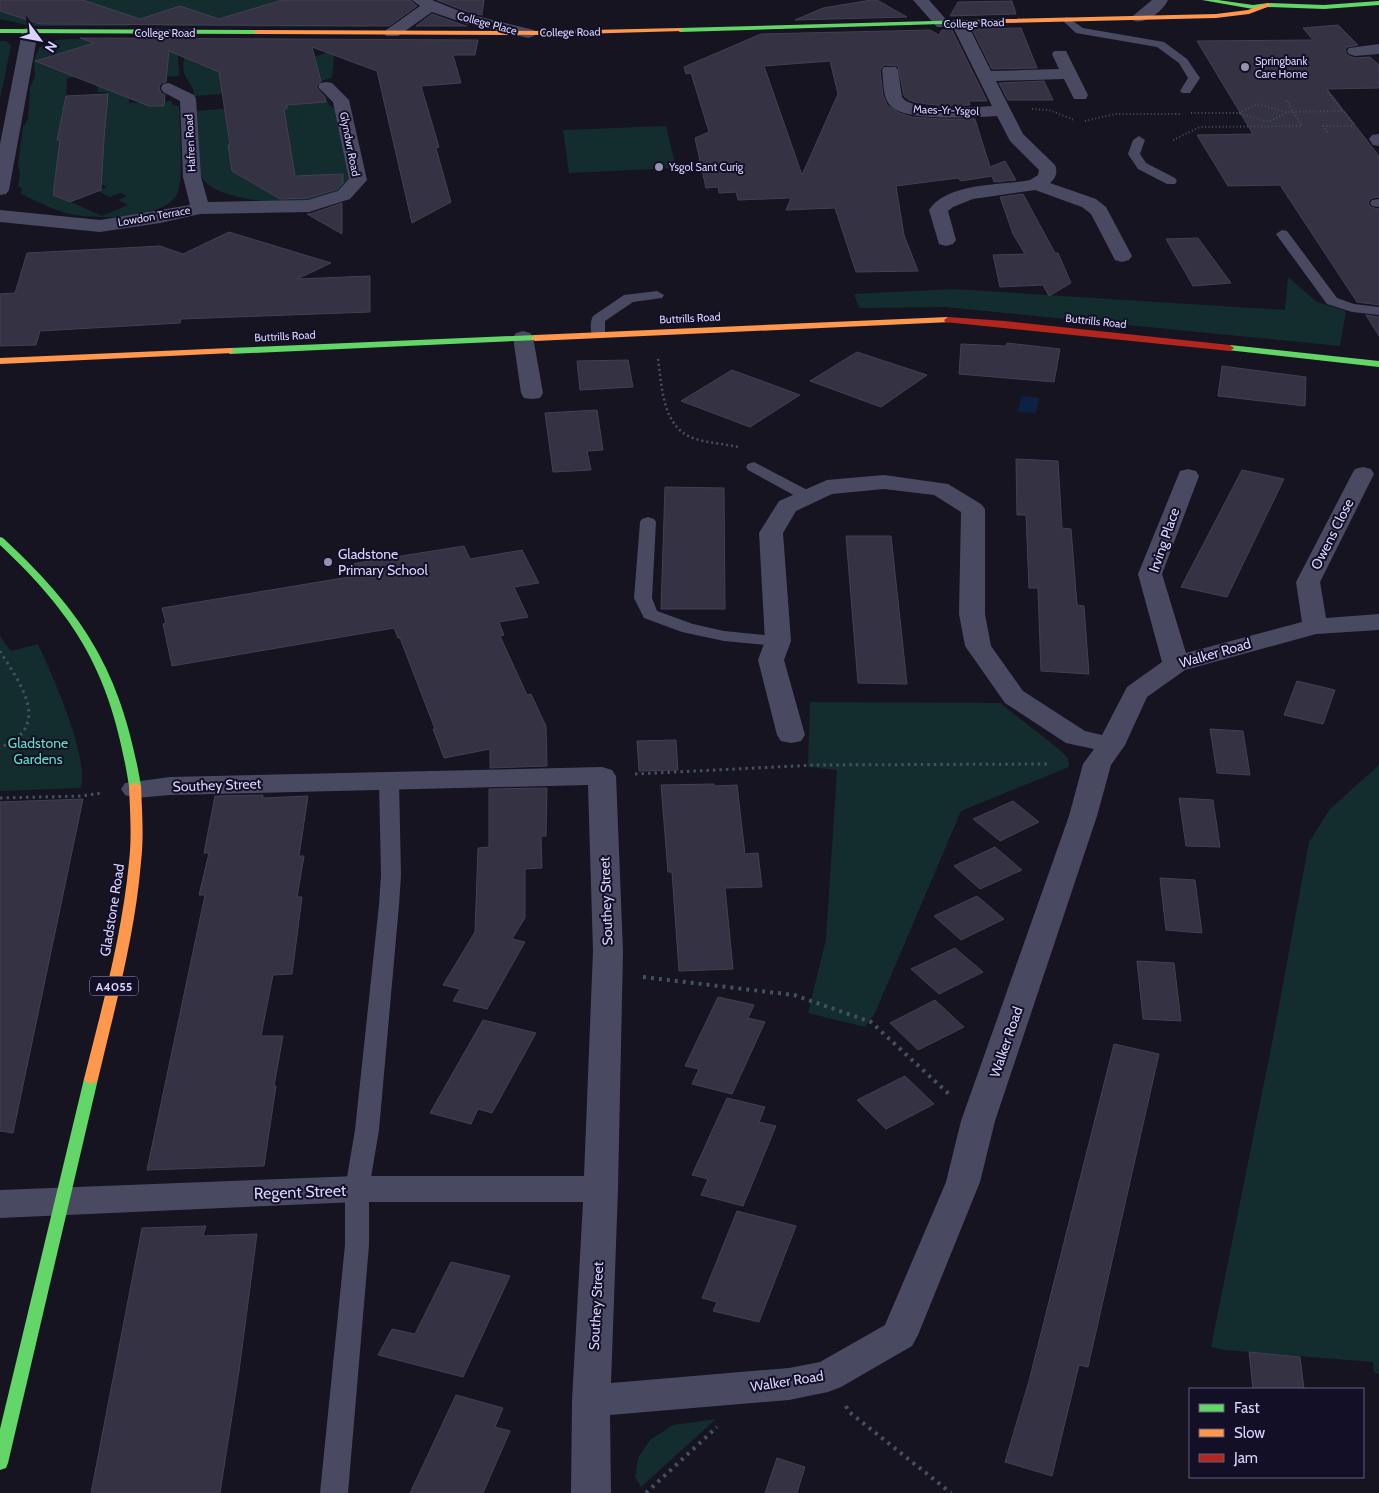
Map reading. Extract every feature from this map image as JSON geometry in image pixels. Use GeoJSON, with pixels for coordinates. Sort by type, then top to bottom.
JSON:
{"type":"FeatureCollection","features":[{"type":"Feature","properties":{"kind":"street","name":"Maes-Yr-Ysgol"},"geometry":{"type":"LineString","coordinates":[[921,0],[950,24],[985,76],[1020,143],[1042,159],[1046,165],[1048,170],[1046,177],[1036,184]]}},
{"type":"Feature","properties":{"kind":"street"},"geometry":{"type":"LineString","coordinates":[[1139,18],[1158,5],[1160,0]]}},
{"type":"Feature","properties":{"kind":"street"},"geometry":{"type":"LineString","coordinates":[[1205,0],[1253,7],[1268,5],[1309,7],[1379,3]]}},
{"type":"Feature","properties":{"kind":"street"},"geometry":{"type":"LineString","coordinates":[[1250,0],[1268,5]]}},
{"type":"Feature","properties":{"kind":"street"},"geometry":{"type":"LineString","coordinates":[[392,33],[425,3]]}},
{"type":"Feature","properties":{"kind":"street","name":"College Place"},"geometry":{"type":"LineString","coordinates":[[425,3],[482,22],[528,33]]}},
{"type":"Feature","properties":{"kind":"street","name":"College Road"},"geometry":{"type":"LineString","coordinates":[[0,31],[528,33],[1226,16],[1249,12],[1268,5]]}},
{"type":"Feature","properties":{"kind":"street"},"geometry":{"type":"LineString","coordinates":[[0,190],[30,32]]}},
{"type":"Feature","properties":{"kind":"street"},"geometry":{"type":"LineString","coordinates":[[1355,51],[1379,49]]}},
{"type":"Feature","properties":{"kind":"street"},"geometry":{"type":"LineString","coordinates":[[1060,54],[1080,95]]}},
{"type":"Feature","properties":{"kind":"street","name":"Maes-Yr-Ysgol"},"geometry":{"type":"LineString","coordinates":[[890,70],[894,98],[897,104],[906,108],[926,111],[1002,111]]}},
{"type":"Feature","properties":{"kind":"street"},"geometry":{"type":"LineString","coordinates":[[985,76],[1070,74]]}},
{"type":"Feature","properties":{"kind":"street","name":"Hafren Road"},"geometry":{"type":"LineString","coordinates":[[169,88],[188,99],[192,178],[200,208]]}},
{"type":"Feature","properties":{"kind":"street","name":"Glyndwr Road"},"geometry":{"type":"LineString","coordinates":[[309,206],[344,195],[358,180],[341,100],[326,88]]}},
{"type":"Feature","properties":{"kind":"street"},"geometry":{"type":"LineString","coordinates":[[946,240],[938,210],[950,200],[1036,184],[1089,203],[1099,210],[1122,256]]}},
{"type":"Feature","properties":{"kind":"street","name":"Lowdon Terrace"},"geometry":{"type":"LineString","coordinates":[[0,216],[100,226],[160,217],[200,208],[309,206]]}},
{"type":"Feature","properties":{"kind":"street","name":"Buttrills Road"},"geometry":{"type":"LineString","coordinates":[[0,361],[915,320],[972,321],[1379,364]]}},
{"type":"Feature","properties":{"kind":"street"},"geometry":{"type":"LineString","coordinates":[[522,337],[532,393]]}},
{"type":"Feature","properties":{"kind":"street","name":"Owens Close"},"geometry":{"type":"LineString","coordinates":[[1315,626],[1308,582],[1363,474]]}},
{"type":"Feature","properties":{"kind":"street","name":"Irving Place"},"geometry":{"type":"LineString","coordinates":[[1176,664],[1150,574],[1188,476]]}},
{"type":"Feature","properties":{"kind":"street"},"geometry":{"type":"LineString","coordinates":[[791,735],[775,651],[771,533],[787,506],[826,487],[884,482],[940,489],[973,510],[972,614],[978,646],[1014,696],[1076,737],[1111,745]]}},
{"type":"Feature","properties":{"kind":"street","name":"Gladstone Road"},"geometry":{"type":"LineString","coordinates":[[0,540],[54,594],[96,653],[112,692],[120,718],[135,789],[138,829],[135,874],[125,937],[0,1463]]}},
{"type":"Feature","properties":{"kind":"street","name":"Walker Road"},"geometry":{"type":"LineString","coordinates":[[591,1401],[789,1384],[828,1376],[899,1335],[963,1182],[978,1121],[1083,816],[1097,764],[1111,745],[1136,693],[1176,664],[1315,626],[1379,622]]}},
{"type":"Feature","properties":{"kind":"street","name":"Southey Street"},"geometry":{"type":"LineString","coordinates":[[135,789],[170,786],[602,776],[607,976],[601,1189],[591,1401],[591,1493]]}},
{"type":"Feature","properties":{"kind":"street","name":"Regent Street"},"geometry":{"type":"LineString","coordinates":[[0,1204],[357,1189],[601,1189]]}},
{"type":"Feature","properties":{"kind":"lane"},"geometry":{"type":"LineString","coordinates":[[1067,20],[1080,31],[1160,44],[1183,60],[1194,78],[1186,91]]}},
{"type":"Feature","properties":{"kind":"lane"},"geometry":{"type":"LineString","coordinates":[[1139,140],[1134,154],[1142,166],[1171,181]]}},
{"type":"Feature","properties":{"kind":"lane"},"geometry":{"type":"LineString","coordinates":[[1282,234],[1332,301],[1352,308],[1379,311]]}},
{"type":"Feature","properties":{"kind":"lane"},"geometry":{"type":"LineString","coordinates":[[598,335],[598,320],[629,298],[657,295]]}},
{"type":"Feature","properties":{"kind":"lane"},"geometry":{"type":"LineString","coordinates":[[754,468],[807,496]]}},
{"type":"Feature","properties":{"kind":"lane"},"geometry":{"type":"LineString","coordinates":[[648,522],[643,598],[650,614],[688,628],[775,651]]}},
{"type":"Feature","properties":{"kind":"lane"},"geometry":{"type":"LineString","coordinates":[[334,1493],[357,1245],[357,1189],[367,1130],[389,905],[391,875],[389,781]]}},
{"type":"Feature","properties":{"kind":"path"},"geometry":{"type":"LineString","coordinates":[[1327,132],[1323,126],[1355,126],[1328,92]]}},
{"type":"Feature","properties":{"kind":"path"},"geometry":{"type":"LineString","coordinates":[[1173,140],[1200,127],[1302,126],[1286,100]]}},
{"type":"Feature","properties":{"kind":"path"},"geometry":{"type":"LineString","coordinates":[[1238,113],[1257,104],[1287,112],[1343,111]]}},
{"type":"Feature","properties":{"kind":"path"},"geometry":{"type":"LineString","coordinates":[[1002,111],[1049,110],[1065,118],[1076,120]]}},
{"type":"Feature","properties":{"kind":"path"},"geometry":{"type":"LineString","coordinates":[[1190,114],[1238,113],[1269,122],[1287,112]]}},
{"type":"Feature","properties":{"kind":"path"},"geometry":{"type":"LineString","coordinates":[[1085,121],[1115,114],[1180,114]]}},
{"type":"Feature","properties":{"kind":"path"},"geometry":{"type":"LineString","coordinates":[[671,331],[673,342],[655,342],[664,396],[673,424],[687,436],[762,451],[754,468]]}},
{"type":"Feature","properties":{"kind":"path"},"geometry":{"type":"LineString","coordinates":[[0,652],[28,699],[31,713],[24,732],[0,748]]}},
{"type":"Feature","properties":{"kind":"path"},"geometry":{"type":"LineString","coordinates":[[602,776],[815,765],[1049,764]]}},
{"type":"Feature","properties":{"kind":"path"},"geometry":{"type":"LineString","coordinates":[[0,798],[81,796],[135,789]]}},
{"type":"Feature","properties":{"kind":"path"},"geometry":{"type":"LineString","coordinates":[[607,976],[721,984],[794,995],[871,1022],[978,1121]]}},
{"type":"Feature","properties":{"kind":"path"},"geometry":{"type":"LineString","coordinates":[[844,1403],[848,1411],[951,1493]]}},
{"type":"Feature","properties":{"kind":"green space"},"geometry":{"type":"Polygon","coordinates":[[[0,0],[355,0],[386,23],[366,27],[164,26],[197,12],[180,6],[127,26],[31,26],[0,19],[0,0]]]}},
{"type":"Feature","properties":{"kind":"green space"},"geometry":{"type":"Polygon","coordinates":[[[57,40],[183,41],[178,56],[179,76],[147,78],[146,84],[100,88],[145,87],[130,94],[129,103],[172,101],[172,105],[179,106],[181,153],[179,189],[176,196],[168,204],[144,213],[129,216],[99,217],[61,212],[21,194],[22,189],[18,186],[20,173],[18,165],[23,127],[28,119],[30,88],[35,76],[34,60],[39,48],[57,40]],[[84,46],[36,61],[96,51],[84,46]],[[98,76],[67,78],[66,104],[107,95],[107,92],[97,92],[98,76]],[[94,109],[62,111],[59,140],[91,138],[94,109]],[[92,146],[59,148],[56,179],[92,146]],[[79,182],[51,193],[102,216],[128,205],[118,200],[127,196],[120,193],[110,197],[97,191],[107,187],[101,184],[79,182]]]}},
{"type":"Feature","properties":{"kind":"green space"},"geometry":{"type":"Polygon","coordinates":[[[190,40],[333,42],[335,46],[332,78],[306,85],[303,88],[307,95],[326,99],[330,106],[338,110],[350,180],[340,190],[323,197],[301,201],[253,200],[230,195],[213,188],[202,178],[199,170],[197,145],[193,137],[195,111],[257,106],[256,100],[267,99],[266,95],[256,96],[255,89],[265,88],[264,85],[254,85],[253,79],[223,82],[224,94],[194,96],[183,64],[190,40]],[[237,47],[192,61],[204,66],[250,52],[237,47]],[[315,47],[271,61],[285,66],[329,52],[315,47]],[[258,110],[225,112],[229,142],[260,139],[259,132],[270,131],[269,127],[260,128],[260,120],[269,119],[268,115],[258,116],[258,110]],[[259,143],[229,146],[231,161],[261,159],[261,154],[273,153],[273,149],[261,149],[259,143]],[[259,163],[232,171],[273,195],[300,186],[291,180],[300,177],[294,174],[287,176],[276,171],[284,168],[279,165],[269,168],[259,163]]]}},
{"type":"Feature","properties":{"kind":"green space"},"geometry":{"type":"Polygon","coordinates":[[[0,41],[6,41],[11,46],[0,99],[0,41]]]}},
{"type":"Feature","properties":{"kind":"green space"},"geometry":{"type":"Polygon","coordinates":[[[666,126],[676,168],[569,173],[563,130],[666,126]]]}},
{"type":"Feature","properties":{"kind":"green space"},"geometry":{"type":"Polygon","coordinates":[[[1288,277],[1317,302],[1346,311],[1340,346],[944,307],[859,308],[854,294],[954,289],[1285,310],[1288,277]]]}},
{"type":"Feature","properties":{"kind":"green space","name":"Gladstone Gardens"},"geometry":{"type":"Polygon","coordinates":[[[0,636],[11,651],[38,644],[60,694],[75,736],[80,756],[81,788],[0,791],[0,636]]]}},
{"type":"Feature","properties":{"kind":"green space"},"geometry":{"type":"Polygon","coordinates":[[[810,702],[1001,703],[1058,748],[1069,762],[1069,767],[961,811],[875,1013],[865,1027],[808,1013],[826,939],[837,770],[808,767],[810,702]]]}},
{"type":"Feature","properties":{"kind":"green space"},"geometry":{"type":"Polygon","coordinates":[[[1379,765],[1379,1374],[1374,1372],[1373,1362],[1225,1350],[1211,1347],[1274,1033],[1309,842],[1330,809],[1379,765]]]}},
{"type":"Feature","properties":{"kind":"green space"},"geometry":{"type":"Polygon","coordinates":[[[716,1419],[641,1487],[635,1477],[638,1458],[650,1440],[673,1425],[716,1419]]]}},
{"type":"Feature","properties":{"kind":"water"},"geometry":{"type":"Polygon","coordinates":[[[1021,396],[1039,398],[1036,413],[1018,412],[1021,396]]]}},
{"type":"Feature","properties":{"kind":"building"},"geometry":{"type":"Polygon","coordinates":[[[0,0],[83,0],[140,19],[180,6],[219,19],[282,0],[410,0],[417,6],[389,26],[40,24],[0,11],[0,0]]]}},
{"type":"Feature","properties":{"kind":"building"},"geometry":{"type":"Polygon","coordinates":[[[437,0],[484,0],[482,15],[465,11],[437,0]]]}},
{"type":"Feature","properties":{"kind":"building"},"geometry":{"type":"Polygon","coordinates":[[[877,0],[907,17],[795,20],[823,8],[877,0]]]}},
{"type":"Feature","properties":{"kind":"building"},"geometry":{"type":"Polygon","coordinates":[[[1012,1],[1016,14],[950,16],[958,2],[1012,1]]]}},
{"type":"Feature","properties":{"kind":"building"},"geometry":{"type":"Polygon","coordinates":[[[432,14],[466,26],[416,26],[432,14]]]}},
{"type":"Feature","properties":{"kind":"building"},"geometry":{"type":"Polygon","coordinates":[[[1338,25],[1358,45],[1347,47],[1345,50],[1347,55],[1355,58],[1370,57],[1379,65],[1379,88],[1327,89],[1379,156],[1379,197],[1372,198],[1368,202],[1370,207],[1379,209],[1379,305],[1357,302],[1280,185],[1228,186],[1197,135],[1253,134],[1197,41],[1313,40],[1303,28],[1338,25]]]}},
{"type":"Feature","properties":{"kind":"building"},"geometry":{"type":"Polygon","coordinates":[[[1021,28],[1037,68],[992,69],[972,29],[1021,28]]]}},
{"type":"Feature","properties":{"kind":"building"},"geometry":{"type":"Polygon","coordinates":[[[930,30],[939,35],[942,30],[952,30],[987,101],[969,101],[970,105],[944,106],[909,100],[904,96],[898,66],[884,65],[880,70],[883,95],[887,105],[899,113],[912,117],[975,119],[990,167],[1005,161],[1016,180],[994,182],[992,176],[961,181],[958,178],[896,186],[904,235],[918,271],[856,272],[835,208],[786,210],[791,198],[738,200],[736,192],[719,193],[718,187],[706,188],[695,138],[709,132],[691,73],[686,74],[684,67],[761,34],[930,30]],[[830,61],[764,66],[802,175],[838,94],[830,61]]]}},
{"type":"Feature","properties":{"kind":"building"},"geometry":{"type":"Polygon","coordinates":[[[80,38],[478,40],[475,55],[453,55],[461,83],[421,86],[439,147],[436,148],[451,202],[412,223],[377,71],[312,47],[321,81],[316,87],[325,97],[326,102],[287,105],[287,109],[284,109],[295,176],[343,174],[343,183],[337,189],[308,198],[280,199],[232,171],[219,72],[169,51],[166,82],[161,83],[159,87],[161,93],[165,95],[164,106],[149,106],[35,61],[94,43],[80,38]]]}},
{"type":"Feature","properties":{"kind":"building"},"geometry":{"type":"Polygon","coordinates":[[[1044,81],[1053,100],[1008,100],[999,83],[1044,81]]]}},
{"type":"Feature","properties":{"kind":"building"},"geometry":{"type":"Polygon","coordinates":[[[108,94],[101,190],[70,202],[53,195],[60,140],[57,140],[66,96],[108,94]]]}},
{"type":"Feature","properties":{"kind":"building"},"geometry":{"type":"Polygon","coordinates":[[[1023,194],[1055,253],[1058,253],[1071,283],[1049,296],[1043,285],[1000,287],[993,255],[1025,254],[1013,234],[1000,197],[1023,194]]]}},
{"type":"Feature","properties":{"kind":"building"},"geometry":{"type":"Polygon","coordinates":[[[342,203],[342,234],[307,214],[310,214],[342,203]]]}},
{"type":"Feature","properties":{"kind":"building"},"geometry":{"type":"Polygon","coordinates":[[[229,232],[331,263],[297,279],[370,276],[370,312],[181,319],[180,323],[40,331],[36,345],[0,346],[0,294],[15,293],[27,253],[160,246],[183,254],[229,232]]]}},
{"type":"Feature","properties":{"kind":"building"},"geometry":{"type":"Polygon","coordinates":[[[1198,238],[1231,283],[1193,286],[1166,239],[1198,238]]]}},
{"type":"Feature","properties":{"kind":"building"},"geometry":{"type":"Polygon","coordinates":[[[1366,315],[1379,317],[1379,336],[1366,315]]]}},
{"type":"Feature","properties":{"kind":"building"},"geometry":{"type":"Polygon","coordinates":[[[1007,343],[1060,349],[1054,382],[959,374],[961,344],[1006,346],[1007,343]]]}},
{"type":"Feature","properties":{"kind":"building"},"geometry":{"type":"Polygon","coordinates":[[[857,352],[927,375],[881,407],[810,381],[857,352]]]}},
{"type":"Feature","properties":{"kind":"building"},"geometry":{"type":"Polygon","coordinates":[[[628,360],[633,387],[580,390],[577,361],[628,360]]]}},
{"type":"Feature","properties":{"kind":"building"},"geometry":{"type":"Polygon","coordinates":[[[1222,366],[1306,377],[1305,406],[1218,396],[1222,366]]]}},
{"type":"Feature","properties":{"kind":"building"},"geometry":{"type":"Polygon","coordinates":[[[732,370],[800,395],[750,427],[681,401],[732,370]]]}},
{"type":"Feature","properties":{"kind":"building"},"geometry":{"type":"Polygon","coordinates":[[[597,410],[603,450],[587,451],[591,470],[553,472],[545,413],[597,410]]]}},
{"type":"Feature","properties":{"kind":"building"},"geometry":{"type":"Polygon","coordinates":[[[1016,459],[1058,461],[1062,528],[1071,529],[1077,605],[1084,606],[1089,674],[1041,671],[1038,588],[1029,588],[1026,515],[1017,515],[1016,459]]]}},
{"type":"Feature","properties":{"kind":"building"},"geometry":{"type":"Polygon","coordinates":[[[1242,470],[1284,479],[1227,597],[1181,587],[1242,470]]]}},
{"type":"Feature","properties":{"kind":"building"},"geometry":{"type":"Polygon","coordinates":[[[665,487],[724,488],[725,609],[661,609],[665,487]]]}},
{"type":"Feature","properties":{"kind":"building"},"geometry":{"type":"Polygon","coordinates":[[[846,536],[891,536],[907,684],[858,683],[846,536]]]}},
{"type":"Feature","properties":{"kind":"building"},"geometry":{"type":"Polygon","coordinates":[[[464,546],[470,559],[522,550],[539,583],[514,587],[528,617],[499,622],[504,635],[500,636],[527,695],[531,694],[546,726],[547,766],[490,768],[490,749],[444,758],[433,729],[435,729],[400,638],[398,638],[394,628],[172,666],[163,624],[166,623],[162,608],[355,576],[351,564],[464,546]]]}},
{"type":"Feature","properties":{"kind":"building"},"geometry":{"type":"Polygon","coordinates":[[[1297,681],[1335,690],[1323,724],[1284,715],[1297,681]]]}},
{"type":"Feature","properties":{"kind":"building"},"geometry":{"type":"Polygon","coordinates":[[[1210,729],[1243,731],[1250,775],[1217,773],[1210,729]]]}},
{"type":"Feature","properties":{"kind":"building"},"geometry":{"type":"Polygon","coordinates":[[[676,740],[678,770],[639,771],[637,741],[676,740]]]}},
{"type":"Feature","properties":{"kind":"building"},"geometry":{"type":"Polygon","coordinates":[[[714,784],[714,786],[737,785],[745,854],[758,853],[762,887],[725,888],[733,969],[679,971],[672,872],[668,872],[661,785],[714,784]]]}},
{"type":"Feature","properties":{"kind":"building"},"geometry":{"type":"Polygon","coordinates":[[[547,788],[546,836],[541,836],[542,868],[525,869],[525,918],[512,939],[525,942],[487,1009],[453,1001],[460,989],[443,985],[475,932],[478,848],[489,847],[489,789],[547,788]]]}},
{"type":"Feature","properties":{"kind":"building"},"geometry":{"type":"Polygon","coordinates":[[[263,795],[263,798],[308,796],[299,856],[304,856],[297,897],[302,897],[292,974],[273,975],[261,1036],[283,1036],[274,1086],[276,1086],[264,1166],[147,1170],[205,895],[199,895],[209,853],[204,853],[215,796],[263,795]]]}},
{"type":"Feature","properties":{"kind":"building"},"geometry":{"type":"Polygon","coordinates":[[[1179,798],[1213,800],[1220,847],[1186,846],[1179,798]]]}},
{"type":"Feature","properties":{"kind":"building"},"geometry":{"type":"Polygon","coordinates":[[[83,799],[13,1133],[0,1131],[0,802],[83,799]]]}},
{"type":"Feature","properties":{"kind":"building"},"geometry":{"type":"Polygon","coordinates":[[[1013,801],[1039,822],[1000,841],[973,819],[1013,801]]]}},
{"type":"Feature","properties":{"kind":"building"},"geometry":{"type":"Polygon","coordinates":[[[995,847],[1022,870],[980,889],[954,866],[995,847]]]}},
{"type":"Feature","properties":{"kind":"building"},"geometry":{"type":"Polygon","coordinates":[[[1160,878],[1195,880],[1202,933],[1166,930],[1160,878]]]}},
{"type":"Feature","properties":{"kind":"building"},"geometry":{"type":"Polygon","coordinates":[[[977,896],[1004,919],[961,940],[934,916],[977,896]]]}},
{"type":"Feature","properties":{"kind":"building"},"geometry":{"type":"Polygon","coordinates":[[[955,948],[983,972],[939,994],[911,969],[955,948]]]}},
{"type":"Feature","properties":{"kind":"building"},"geometry":{"type":"Polygon","coordinates":[[[1137,961],[1174,963],[1181,1021],[1143,1019],[1137,961]]]}},
{"type":"Feature","properties":{"kind":"building"},"geometry":{"type":"Polygon","coordinates":[[[718,997],[754,1005],[748,1018],[765,1022],[732,1094],[692,1084],[699,1069],[685,1066],[718,997]]]}},
{"type":"Feature","properties":{"kind":"building"},"geometry":{"type":"Polygon","coordinates":[[[935,1000],[964,1027],[918,1050],[890,1023],[935,1000]]]}},
{"type":"Feature","properties":{"kind":"building"},"geometry":{"type":"Polygon","coordinates":[[[483,1020],[536,1033],[492,1113],[478,1109],[471,1124],[430,1113],[483,1020]]]}},
{"type":"Feature","properties":{"kind":"building"},"geometry":{"type":"Polygon","coordinates":[[[1114,1044],[1159,1054],[1088,1367],[1079,1365],[1052,1476],[1005,1462],[1029,1381],[1114,1044]]]}},
{"type":"Feature","properties":{"kind":"building"},"geometry":{"type":"Polygon","coordinates":[[[905,1076],[934,1104],[886,1129],[857,1100],[905,1076]]]}},
{"type":"Feature","properties":{"kind":"building"},"geometry":{"type":"Polygon","coordinates":[[[727,1098],[765,1107],[759,1122],[776,1126],[743,1206],[701,1195],[708,1179],[692,1175],[727,1098]]]}},
{"type":"Feature","properties":{"kind":"building"},"geometry":{"type":"Polygon","coordinates":[[[737,1211],[796,1226],[759,1322],[713,1311],[717,1302],[702,1298],[737,1211]]]}},
{"type":"Feature","properties":{"kind":"building"},"geometry":{"type":"Polygon","coordinates":[[[206,1226],[203,1236],[257,1234],[239,1371],[220,1493],[91,1493],[142,1228],[206,1226]]]}},
{"type":"Feature","properties":{"kind":"building"},"geometry":{"type":"Polygon","coordinates":[[[451,1262],[510,1276],[463,1377],[378,1355],[392,1329],[415,1334],[451,1262]]]}},
{"type":"Feature","properties":{"kind":"building"},"geometry":{"type":"Polygon","coordinates":[[[1249,1352],[1300,1357],[1304,1388],[1253,1388],[1249,1352]]]}},
{"type":"Feature","properties":{"kind":"building"},"geometry":{"type":"Polygon","coordinates":[[[456,1395],[503,1408],[495,1427],[510,1431],[483,1493],[410,1493],[456,1395]]]}},
{"type":"Feature","properties":{"kind":"building"},"geometry":{"type":"Polygon","coordinates":[[[777,1458],[805,1467],[797,1493],[765,1493],[777,1458]]]}},
{"type":"Feature","properties":{"kind":"traffic: fast"},"geometry":{"type":"LineString","coordinates":[[1205,0],[1253,7],[1268,5],[1324,7],[1379,3]]}},
{"type":"Feature","properties":{"kind":"traffic: fast"},"geometry":{"type":"LineString","coordinates":[[680,30],[1005,21]]}},
{"type":"Feature","properties":{"kind":"traffic: fast"},"geometry":{"type":"LineString","coordinates":[[0,31],[256,32]]}},
{"type":"Feature","properties":{"kind":"traffic: fast"},"geometry":{"type":"LineString","coordinates":[[230,351],[535,338]]}},
{"type":"Feature","properties":{"kind":"traffic: fast"},"geometry":{"type":"LineString","coordinates":[[1230,348],[1379,364]]}},
{"type":"Feature","properties":{"kind":"traffic: fast"},"geometry":{"type":"LineString","coordinates":[[0,540],[53,593],[74,620],[92,650],[107,680],[120,713],[129,748],[135,786]]}},
{"type":"Feature","properties":{"kind":"traffic: fast"},"geometry":{"type":"LineString","coordinates":[[0,1463],[91,1079]]}},
{"type":"Feature","properties":{"kind":"traffic: slow"},"geometry":{"type":"LineString","coordinates":[[1005,21],[1216,16],[1249,12],[1268,5]]}},
{"type":"Feature","properties":{"kind":"traffic: slow"},"geometry":{"type":"LineString","coordinates":[[256,32],[545,33],[680,30]]}},
{"type":"Feature","properties":{"kind":"traffic: slow"},"geometry":{"type":"LineString","coordinates":[[535,338],[948,320]]}},
{"type":"Feature","properties":{"kind":"traffic: slow"},"geometry":{"type":"LineString","coordinates":[[0,361],[230,351]]}},
{"type":"Feature","properties":{"kind":"traffic: slow"},"geometry":{"type":"LineString","coordinates":[[91,1079],[118,970],[132,897],[136,860],[135,786]]}},
{"type":"Feature","properties":{"kind":"traffic: jam"},"geometry":{"type":"LineString","coordinates":[[948,320],[1005,324],[1230,348]]}},
{"type":"Feature","properties":{"kind":"place","name":"Springbank Care Home"},"geometry":{"type":"Point","coordinates":[1245,67]}},
{"type":"Feature","properties":{"kind":"place","name":"Ysgol Sant Curig"},"geometry":{"type":"Point","coordinates":[659,167]}},
{"type":"Feature","properties":{"kind":"place","name":"Gladstone Primary School"},"geometry":{"type":"Point","coordinates":[328,562]}}]}
